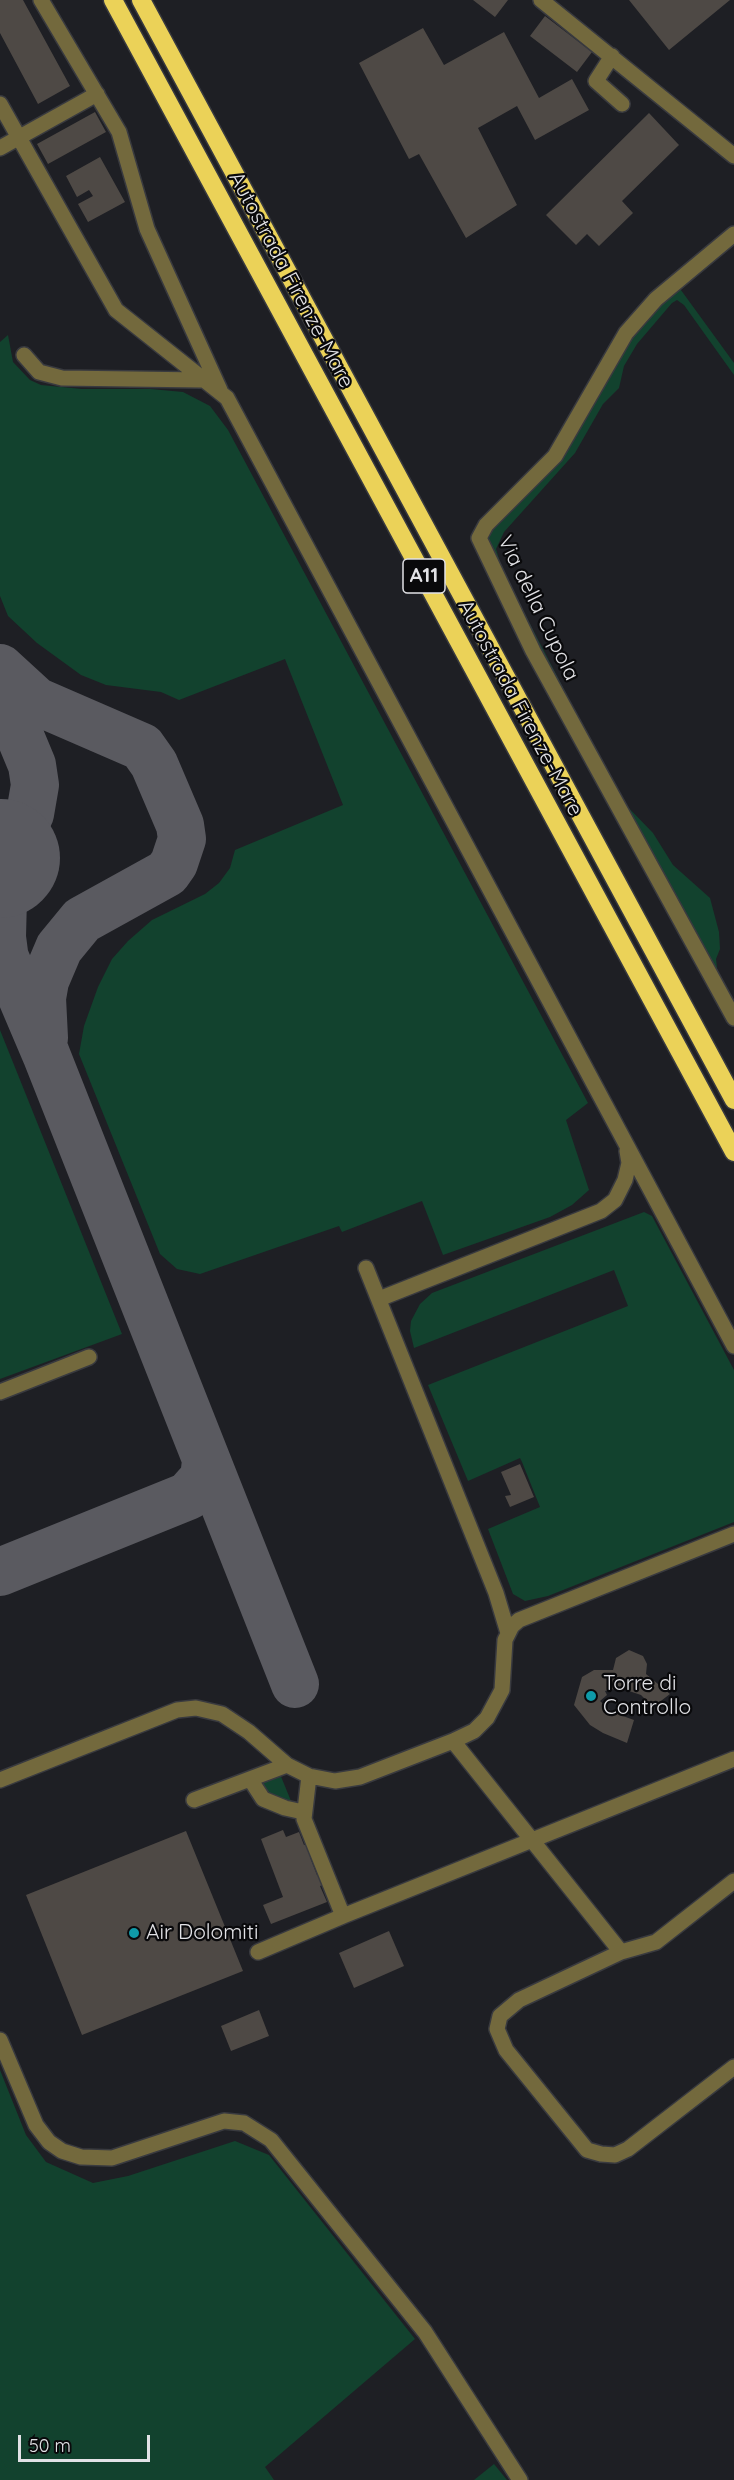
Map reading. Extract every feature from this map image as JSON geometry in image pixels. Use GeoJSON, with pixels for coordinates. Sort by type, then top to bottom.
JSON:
{"type":"FeatureCollection","features":[{"type":"Feature","properties":{"kind":"highway","name":"Autostrada Firenze-Mare"},"geometry":{"type":"LineString","coordinates":[[113,0],[734,1152]]}},
{"type":"Feature","properties":{"kind":"highway","name":"Autostrada Firenze-Mare"},"geometry":{"type":"LineString","coordinates":[[141,0],[734,1100]]}},
{"type":"Feature","properties":{"kind":"street"},"geometry":{"type":"LineString","coordinates":[[41,0],[119,132],[147,229],[220,390],[234,411],[734,1346]]}},
{"type":"Feature","properties":{"kind":"street"},"geometry":{"type":"LineString","coordinates":[[541,0],[734,156]]}},
{"type":"Feature","properties":{"kind":"street"},"geometry":{"type":"LineString","coordinates":[[612,56],[596,81],[622,104]]}},
{"type":"Feature","properties":{"kind":"street"},"geometry":{"type":"LineString","coordinates":[[0,148],[17,136],[97,94]]}},
{"type":"Feature","properties":{"kind":"street"},"geometry":{"type":"LineString","coordinates":[[0,104],[116,310],[202,380],[220,390]]}},
{"type":"Feature","properties":{"kind":"street","name":"Via della Cupola"},"geometry":{"type":"LineString","coordinates":[[734,234],[656,299],[626,333],[555,456],[486,525],[479,538],[533,651],[734,1018]]}},
{"type":"Feature","properties":{"kind":"street"},"geometry":{"type":"LineString","coordinates":[[24,355],[39,372],[62,378],[202,380]]}},
{"type":"Feature","properties":{"kind":"street"},"geometry":{"type":"LineString","coordinates":[[379,1299],[602,1211],[615,1200],[625,1180],[628,1163],[626,1145]]}},
{"type":"Feature","properties":{"kind":"street"},"geometry":{"type":"LineString","coordinates":[[0,1780],[186,1708],[210,1710],[222,1714],[249,1732],[287,1765],[309,1776],[348,1780],[453,1741],[481,1724],[497,1702],[502,1690],[508,1632],[496,1593],[366,1268]]}},
{"type":"Feature","properties":{"kind":"street"},"geometry":{"type":"LineString","coordinates":[[0,1392],[89,1357]]}},
{"type":"Feature","properties":{"kind":"street"},"geometry":{"type":"LineString","coordinates":[[508,1632],[525,1616],[734,1534]]}},
{"type":"Feature","properties":{"kind":"street"},"geometry":{"type":"LineString","coordinates":[[453,1741],[621,1952]]}},
{"type":"Feature","properties":{"kind":"street"},"geometry":{"type":"LineString","coordinates":[[258,1952],[734,1759]]}},
{"type":"Feature","properties":{"kind":"street"},"geometry":{"type":"LineString","coordinates":[[194,1800],[287,1765]]}},
{"type":"Feature","properties":{"kind":"street"},"geometry":{"type":"LineString","coordinates":[[309,1776],[303,1812],[306,1828],[343,1916]]}},
{"type":"Feature","properties":{"kind":"street"},"geometry":{"type":"LineString","coordinates":[[250,1779],[263,1799],[303,1812]]}},
{"type":"Feature","properties":{"kind":"street"},"geometry":{"type":"LineString","coordinates":[[734,1881],[656,1942],[621,1952],[519,2000],[500,2016],[497,2030],[506,2050],[587,2150],[601,2154],[615,2155],[628,2149],[734,2067]]}},
{"type":"Feature","properties":{"kind":"street"},"geometry":{"type":"LineString","coordinates":[[0,2040],[36,2125],[49,2142],[72,2154],[97,2160],[112,2158],[224,2121],[244,2123],[271,2140],[425,2332],[519,2480]]}},
{"type":"Feature","properties":{"kind":"green space"},"geometry":{"type":"Polygon","coordinates":[[[678,286],[734,363],[734,375],[684,305],[677,300],[672,303],[637,344],[624,366],[619,388],[603,404],[575,453],[504,532],[496,549],[503,572],[622,801],[653,833],[673,865],[710,898],[719,932],[720,949],[716,959],[718,976],[552,677],[488,542],[491,528],[541,480],[629,339],[678,286]]]}},
{"type":"Feature","properties":{"kind":"green space"},"geometry":{"type":"Polygon","coordinates":[[[8,335],[13,362],[30,380],[41,385],[82,389],[151,389],[183,392],[210,406],[228,430],[588,1103],[566,1120],[589,1190],[572,1205],[550,1217],[443,1255],[422,1201],[342,1232],[339,1226],[200,1274],[177,1269],[160,1254],[79,1054],[84,1026],[98,987],[112,959],[152,920],[205,894],[219,883],[230,868],[235,850],[343,805],[285,659],[179,700],[161,692],[106,685],[81,675],[37,643],[8,616],[0,596],[0,342],[8,335]]]}},
{"type":"Feature","properties":{"kind":"green space"},"geometry":{"type":"Polygon","coordinates":[[[0,1030],[122,1334],[0,1379],[0,1030]]]}},
{"type":"Feature","properties":{"kind":"green space"},"geometry":{"type":"Polygon","coordinates":[[[644,1212],[652,1216],[734,1370],[734,1522],[548,1596],[525,1601],[513,1594],[488,1529],[540,1507],[522,1462],[520,1458],[468,1481],[428,1385],[628,1306],[614,1270],[414,1348],[410,1331],[411,1321],[420,1304],[432,1293],[644,1212]]]}},
{"type":"Feature","properties":{"kind":"green space"},"geometry":{"type":"Polygon","coordinates":[[[280,1774],[291,1801],[275,1800],[258,1783],[280,1774]]]}},
{"type":"Feature","properties":{"kind":"green space"},"geometry":{"type":"Polygon","coordinates":[[[0,2070],[26,2135],[46,2162],[93,2183],[128,2176],[235,2141],[269,2155],[415,2339],[265,2467],[274,2480],[0,2480],[0,2070]]]}},
{"type":"Feature","properties":{"kind":"green space"},"geometry":{"type":"Polygon","coordinates":[[[494,2464],[507,2480],[474,2480],[494,2464]]]}},
{"type":"Feature","properties":{"kind":"building"},"geometry":{"type":"Polygon","coordinates":[[[0,0],[23,0],[70,86],[38,104],[0,33],[0,0]]]}},
{"type":"Feature","properties":{"kind":"building"},"geometry":{"type":"Polygon","coordinates":[[[473,0],[508,0],[495,17],[473,0]]]}},
{"type":"Feature","properties":{"kind":"building"},"geometry":{"type":"Polygon","coordinates":[[[629,0],[730,0],[669,50],[629,0]]]}},
{"type":"Feature","properties":{"kind":"building"},"geometry":{"type":"Polygon","coordinates":[[[545,16],[592,52],[577,72],[530,36],[545,16]]]}},
{"type":"Feature","properties":{"kind":"building"},"geometry":{"type":"Polygon","coordinates":[[[423,28],[444,65],[504,32],[539,98],[572,79],[589,110],[535,140],[517,106],[478,128],[517,205],[466,238],[419,154],[409,159],[359,63],[423,28]]]}},
{"type":"Feature","properties":{"kind":"building"},"geometry":{"type":"Polygon","coordinates":[[[95,112],[106,132],[48,164],[37,144],[95,112]]]}},
{"type":"Feature","properties":{"kind":"building"},"geometry":{"type":"Polygon","coordinates":[[[649,113],[679,145],[622,201],[633,213],[599,246],[587,234],[576,245],[546,215],[649,113]]]}},
{"type":"Feature","properties":{"kind":"building"},"geometry":{"type":"Polygon","coordinates":[[[100,157],[125,202],[88,222],[78,204],[93,196],[89,190],[77,197],[66,176],[100,157]]]}},
{"type":"Feature","properties":{"kind":"building"},"geometry":{"type":"Polygon","coordinates":[[[520,1464],[534,1497],[510,1507],[505,1496],[511,1495],[501,1472],[520,1464]]]}},
{"type":"Feature","properties":{"kind":"building","name":"Torre di Controllo"},"geometry":{"type":"Polygon","coordinates":[[[629,1650],[643,1656],[647,1664],[646,1674],[670,1694],[653,1707],[641,1695],[620,1688],[605,1691],[607,1695],[600,1701],[612,1712],[634,1720],[627,1743],[590,1725],[574,1705],[582,1677],[594,1670],[613,1670],[616,1658],[629,1650]]]}},
{"type":"Feature","properties":{"kind":"building"},"geometry":{"type":"Polygon","coordinates":[[[283,1830],[286,1837],[299,1832],[304,1845],[309,1844],[313,1856],[310,1857],[317,1875],[321,1874],[325,1884],[320,1886],[327,1902],[271,1924],[263,1905],[283,1897],[261,1839],[283,1830]]]}},
{"type":"Feature","properties":{"kind":"building","name":"Air Dolomiti"},"geometry":{"type":"Polygon","coordinates":[[[186,1831],[243,1971],[82,2035],[26,1895],[186,1831]]]}},
{"type":"Feature","properties":{"kind":"building"},"geometry":{"type":"Polygon","coordinates":[[[389,1931],[404,1966],[354,1988],[339,1953],[389,1931]]]}},
{"type":"Feature","properties":{"kind":"building"},"geometry":{"type":"Polygon","coordinates":[[[259,2010],[269,2036],[231,2051],[221,2026],[259,2010]]]}},
{"type":"Feature","properties":{"kind":"taxiway"},"geometry":{"type":"LineString","coordinates":[[0,668],[36,701],[142,747],[154,764],[180,825],[182,839],[174,863],[167,873],[82,920],[59,948],[45,981],[42,998],[44,1038]]}},
{"type":"Feature","properties":{"kind":"taxiway"},"geometry":{"type":"LineString","coordinates":[[0,688],[32,765],[35,785],[30,814],[12,843],[0,855]]}},
{"type":"Feature","properties":{"kind":"taxiway"},"geometry":{"type":"LineString","coordinates":[[5,960],[2,937],[3,898],[10,862],[21,830]]}},
{"type":"Feature","properties":{"kind":"taxiway"},"geometry":{"type":"LineString","coordinates":[[0,946],[46,1054],[295,1684]]}},
{"type":"Feature","properties":{"kind":"taxiway"},"geometry":{"type":"LineString","coordinates":[[0,1572],[188,1496],[204,1478],[206,1461]]}},
{"type":"Feature","properties":{"kind":"place","name":"Torre di Controllo"},"geometry":{"type":"Point","coordinates":[591,1696]}},
{"type":"Feature","properties":{"kind":"place","name":"Air Dolomiti"},"geometry":{"type":"Point","coordinates":[134,1933]}}]}
